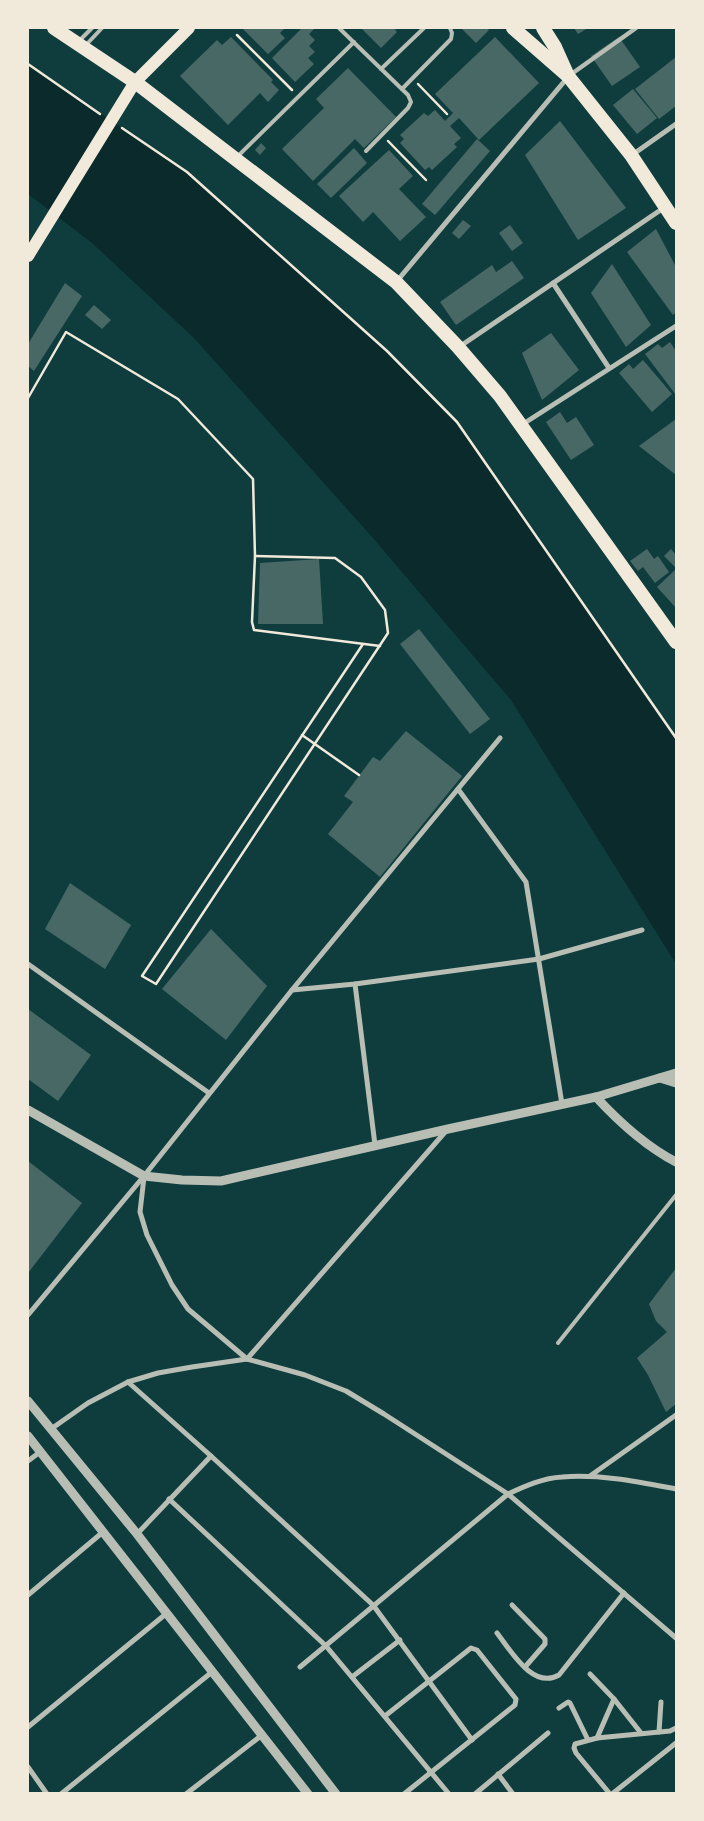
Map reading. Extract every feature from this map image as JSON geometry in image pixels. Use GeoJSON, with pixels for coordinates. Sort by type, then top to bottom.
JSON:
{"type":"FeatureCollection","features":[{"type":"Feature","properties":{"kind":"highway"},"geometry":{"type":"LineString","coordinates":[[54,28],[135,82],[396,282],[458,347],[522,425],[676,642]]}},
{"type":"Feature","properties":{"kind":"highway"},"geometry":{"type":"LineString","coordinates":[[512,28],[568,76],[631,155],[676,223]]}},
{"type":"Feature","properties":{"kind":"highway"},"geometry":{"type":"LineString","coordinates":[[543,28],[568,76]]}},
{"type":"Feature","properties":{"kind":"main road"},"geometry":{"type":"LineString","coordinates":[[30,251],[111,114],[135,82],[189,28]]}},
{"type":"Feature","properties":{"kind":"street"},"geometry":{"type":"LineString","coordinates":[[396,282],[568,76],[636,28]]}},
{"type":"Feature","properties":{"kind":"street"},"geometry":{"type":"LineString","coordinates":[[631,155],[676,124]]}},
{"type":"Feature","properties":{"kind":"street"},"geometry":{"type":"LineString","coordinates":[[458,347],[665,207]]}},
{"type":"Feature","properties":{"kind":"street"},"geometry":{"type":"LineString","coordinates":[[553,283],[609,368]]}},
{"type":"Feature","properties":{"kind":"street"},"geometry":{"type":"LineString","coordinates":[[522,425],[676,326]]}},
{"type":"Feature","properties":{"kind":"street"},"geometry":{"type":"LineString","coordinates":[[28,1316],[144,1176],[292,990],[500,738]]}},
{"type":"Feature","properties":{"kind":"street"},"geometry":{"type":"LineString","coordinates":[[458,789],[526,882],[562,1104]]}},
{"type":"Feature","properties":{"kind":"street"},"geometry":{"type":"LineString","coordinates":[[292,990],[355,984],[539,959],[642,930]]}},
{"type":"Feature","properties":{"kind":"street"},"geometry":{"type":"LineString","coordinates":[[28,964],[209,1093]]}},
{"type":"Feature","properties":{"kind":"street"},"geometry":{"type":"LineString","coordinates":[[355,984],[374,1145]]}},
{"type":"Feature","properties":{"kind":"street"},"geometry":{"type":"LineString","coordinates":[[28,1110],[144,1176],[182,1180],[221,1181],[374,1145],[596,1097],[676,1073]]}},
{"type":"Feature","properties":{"kind":"street"},"geometry":{"type":"LineString","coordinates":[[659,1078],[676,1083]]}},
{"type":"Feature","properties":{"kind":"street"},"geometry":{"type":"LineString","coordinates":[[596,1097],[632,1133],[653,1149],[676,1162]]}},
{"type":"Feature","properties":{"kind":"street"},"geometry":{"type":"LineString","coordinates":[[247,1359],[448,1129]]}},
{"type":"Feature","properties":{"kind":"street"},"geometry":{"type":"LineString","coordinates":[[144,1176],[140,1212],[147,1235],[172,1285],[188,1309],[247,1359]]}},
{"type":"Feature","properties":{"kind":"street"},"geometry":{"type":"LineString","coordinates":[[50,1429],[88,1403],[128,1382],[158,1373],[192,1366],[247,1359],[305,1375],[346,1391],[508,1494],[676,1638]]}},
{"type":"Feature","properties":{"kind":"street"},"geometry":{"type":"LineString","coordinates":[[128,1382],[212,1456],[373,1605],[472,1740]]}},
{"type":"Feature","properties":{"kind":"street"},"geometry":{"type":"LineString","coordinates":[[28,1401],[137,1534],[336,1794]]}},
{"type":"Feature","properties":{"kind":"street"},"geometry":{"type":"LineString","coordinates":[[590,1476],[676,1414]]}},
{"type":"Feature","properties":{"kind":"street"},"geometry":{"type":"LineString","coordinates":[[28,1436],[307,1793]]}},
{"type":"Feature","properties":{"kind":"street"},"geometry":{"type":"LineString","coordinates":[[28,1461],[40,1452]]}},
{"type":"Feature","properties":{"kind":"street"},"geometry":{"type":"LineString","coordinates":[[137,1534],[212,1456]]}},
{"type":"Feature","properties":{"kind":"street"},"geometry":{"type":"LineString","coordinates":[[300,1667],[508,1494],[533,1483],[561,1477],[590,1476],[627,1480],[676,1489]]}},
{"type":"Feature","properties":{"kind":"street"},"geometry":{"type":"LineString","coordinates":[[169,1499],[326,1646],[449,1794]]}},
{"type":"Feature","properties":{"kind":"street"},"geometry":{"type":"LineString","coordinates":[[28,1595],[103,1532]]}},
{"type":"Feature","properties":{"kind":"street"},"geometry":{"type":"LineString","coordinates":[[496,1633],[525,1667],[542,1679],[548,1679],[559,1675],[624,1593]]}},
{"type":"Feature","properties":{"kind":"street"},"geometry":{"type":"LineString","coordinates":[[512,1605],[546,1639],[545,1644],[525,1667]]}},
{"type":"Feature","properties":{"kind":"street"},"geometry":{"type":"LineString","coordinates":[[28,1727],[167,1613]]}},
{"type":"Feature","properties":{"kind":"street"},"geometry":{"type":"LineString","coordinates":[[352,1678],[400,1640]]}},
{"type":"Feature","properties":{"kind":"street"},"geometry":{"type":"LineString","coordinates":[[385,1716],[469,1649],[473,1648],[477,1650],[515,1697],[516,1701],[515,1705],[404,1794]]}},
{"type":"Feature","properties":{"kind":"street"},"geometry":{"type":"LineString","coordinates":[[61,1794],[212,1672]]}},
{"type":"Feature","properties":{"kind":"street"},"geometry":{"type":"LineString","coordinates":[[590,1674],[614,1699],[641,1733]]}},
{"type":"Feature","properties":{"kind":"street"},"geometry":{"type":"LineString","coordinates":[[597,1738],[614,1699]]}},
{"type":"Feature","properties":{"kind":"street"},"geometry":{"type":"LineString","coordinates":[[559,1708],[568,1702],[570,1703],[588,1740]]}},
{"type":"Feature","properties":{"kind":"street"},"geometry":{"type":"LineString","coordinates":[[659,1732],[661,1702]]}},
{"type":"Feature","properties":{"kind":"street"},"geometry":{"type":"LineString","coordinates":[[676,1728],[670,1731],[597,1738],[575,1744],[574,1750],[611,1794],[676,1743]]}},
{"type":"Feature","properties":{"kind":"street"},"geometry":{"type":"LineString","coordinates":[[475,1794],[548,1733]]}},
{"type":"Feature","properties":{"kind":"street"},"geometry":{"type":"LineString","coordinates":[[186,1794],[262,1735]]}},
{"type":"Feature","properties":{"kind":"street"},"geometry":{"type":"LineString","coordinates":[[28,1767],[47,1794]]}},
{"type":"Feature","properties":{"kind":"street"},"geometry":{"type":"LineString","coordinates":[[498,1774],[513,1794]]}},
{"type":"Feature","properties":{"kind":"lane"},"geometry":{"type":"LineString","coordinates":[[80,44],[92,28]]}},
{"type":"Feature","properties":{"kind":"lane"},"geometry":{"type":"LineString","coordinates":[[80,44],[102,28]]}},
{"type":"Feature","properties":{"kind":"lane"},"geometry":{"type":"LineString","coordinates":[[340,28],[410,98],[410,105],[366,151]]}},
{"type":"Feature","properties":{"kind":"lane"},"geometry":{"type":"LineString","coordinates":[[382,69],[424,28]]}},
{"type":"Feature","properties":{"kind":"lane"},"geometry":{"type":"LineString","coordinates":[[402,89],[451,39],[452,33],[450,28]]}},
{"type":"Feature","properties":{"kind":"lane"},"geometry":{"type":"LineString","coordinates":[[235,158],[354,42]]}},
{"type":"Feature","properties":{"kind":"lane"},"geometry":{"type":"LineString","coordinates":[[558,1343],[676,1195]]}},
{"type":"Feature","properties":{"kind":"path"},"geometry":{"type":"LineString","coordinates":[[238,35],[298,96]]}},
{"type":"Feature","properties":{"kind":"path"},"geometry":{"type":"LineString","coordinates":[[28,64],[111,114]]}},
{"type":"Feature","properties":{"kind":"path"},"geometry":{"type":"LineString","coordinates":[[412,78],[447,114]]}},
{"type":"Feature","properties":{"kind":"path"},"geometry":{"type":"LineString","coordinates":[[121,128],[186,172],[387,351],[457,422],[676,738]]}},
{"type":"Feature","properties":{"kind":"path"},"geometry":{"type":"LineString","coordinates":[[382,135],[426,180]]}},
{"type":"Feature","properties":{"kind":"path"},"geometry":{"type":"LineString","coordinates":[[28,398],[66,332],[178,399],[253,479],[255,556],[252,622],[254,630],[380,646]]}},
{"type":"Feature","properties":{"kind":"path"},"geometry":{"type":"LineString","coordinates":[[255,556],[336,558],[362,577],[385,610],[388,633],[156,984],[142,976],[363,644]]}},
{"type":"Feature","properties":{"kind":"path"},"geometry":{"type":"LineString","coordinates":[[302,736],[359,775]]}},
{"type":"Feature","properties":{"kind":"water"},"geometry":{"type":"Polygon","coordinates":[[[28,64],[187,172],[387,351],[457,422],[676,738],[676,964],[511,700],[373,538],[194,338],[92,243],[28,194],[28,64]]]}},
{"type":"Feature","properties":{"kind":"building"},"geometry":{"type":"Polygon","coordinates":[[[242,28],[285,28],[280,33],[285,38],[268,54],[242,28]]]}},
{"type":"Feature","properties":{"kind":"building"},"geometry":{"type":"Polygon","coordinates":[[[302,28],[315,28],[309,34],[315,40],[309,46],[315,52],[308,58],[314,64],[295,82],[272,58],[302,28]]]}},
{"type":"Feature","properties":{"kind":"building"},"geometry":{"type":"Polygon","coordinates":[[[361,28],[398,28],[395,30],[397,32],[381,48],[361,28]]]}},
{"type":"Feature","properties":{"kind":"building"},"geometry":{"type":"Polygon","coordinates":[[[461,28],[486,28],[489,30],[476,43],[461,28]]]}},
{"type":"Feature","properties":{"kind":"building"},"geometry":{"type":"Polygon","coordinates":[[[574,28],[588,28],[578,34],[574,28]]]}},
{"type":"Feature","properties":{"kind":"building"},"geometry":{"type":"Polygon","coordinates":[[[231,37],[273,80],[271,82],[279,90],[268,102],[260,93],[228,125],[180,76],[217,40],[222,45],[231,37]]]}},
{"type":"Feature","properties":{"kind":"building"},"geometry":{"type":"Polygon","coordinates":[[[495,37],[539,83],[479,140],[459,118],[450,126],[461,138],[454,144],[457,147],[432,170],[429,167],[425,170],[400,143],[404,139],[400,135],[424,113],[428,116],[435,110],[445,121],[453,113],[435,94],[495,37]]]}},
{"type":"Feature","properties":{"kind":"building"},"geometry":{"type":"Polygon","coordinates":[[[619,37],[640,67],[612,86],[591,56],[619,37]]]}},
{"type":"Feature","properties":{"kind":"building"},"geometry":{"type":"Polygon","coordinates":[[[676,57],[676,106],[659,119],[635,89],[676,57]]]}},
{"type":"Feature","properties":{"kind":"building"},"geometry":{"type":"Polygon","coordinates":[[[348,68],[396,117],[364,148],[355,139],[313,181],[282,149],[324,108],[316,99],[348,68]]]}},
{"type":"Feature","properties":{"kind":"building"},"geometry":{"type":"Polygon","coordinates":[[[633,89],[657,118],[637,134],[613,105],[633,89]]]}},
{"type":"Feature","properties":{"kind":"building"},"geometry":{"type":"Polygon","coordinates":[[[560,121],[626,208],[578,240],[525,155],[560,121]]]}},
{"type":"Feature","properties":{"kind":"building"},"geometry":{"type":"Polygon","coordinates":[[[477,139],[490,151],[435,215],[422,204],[477,139]]]}},
{"type":"Feature","properties":{"kind":"building"},"geometry":{"type":"Polygon","coordinates":[[[261,143],[266,148],[260,155],[255,150],[261,143]]]}},
{"type":"Feature","properties":{"kind":"building"},"geometry":{"type":"Polygon","coordinates":[[[354,148],[367,163],[331,198],[317,184],[354,148]]]}},
{"type":"Feature","properties":{"kind":"building"},"geometry":{"type":"Polygon","coordinates":[[[389,150],[413,176],[399,189],[426,217],[400,241],[373,212],[363,222],[339,196],[389,150]]]}},
{"type":"Feature","properties":{"kind":"building"},"geometry":{"type":"Polygon","coordinates":[[[463,220],[471,226],[459,239],[452,233],[463,220]]]}},
{"type":"Feature","properties":{"kind":"building"},"geometry":{"type":"Polygon","coordinates":[[[510,225],[523,243],[512,251],[499,233],[510,225]]]}},
{"type":"Feature","properties":{"kind":"building"},"geometry":{"type":"Polygon","coordinates":[[[656,229],[676,267],[676,312],[673,315],[627,252],[656,229]]]}},
{"type":"Feature","properties":{"kind":"building"},"geometry":{"type":"Polygon","coordinates":[[[512,261],[524,278],[456,325],[440,302],[492,265],[496,272],[512,261]]]}},
{"type":"Feature","properties":{"kind":"building"},"geometry":{"type":"Polygon","coordinates":[[[612,264],[651,325],[626,347],[591,293],[612,264]]]}},
{"type":"Feature","properties":{"kind":"building"},"geometry":{"type":"Polygon","coordinates":[[[65,283],[82,296],[34,371],[28,366],[28,344],[65,283]]]}},
{"type":"Feature","properties":{"kind":"building"},"geometry":{"type":"Polygon","coordinates":[[[94,305],[111,320],[102,329],[85,315],[94,305]]]}},
{"type":"Feature","properties":{"kind":"building"},"geometry":{"type":"Polygon","coordinates":[[[551,333],[579,370],[542,400],[522,353],[551,333]]]}},
{"type":"Feature","properties":{"kind":"building"},"geometry":{"type":"Polygon","coordinates":[[[670,342],[676,351],[676,395],[645,354],[658,344],[662,348],[670,342]]]}},
{"type":"Feature","properties":{"kind":"building"},"geometry":{"type":"Polygon","coordinates":[[[643,360],[672,394],[652,412],[619,373],[629,364],[633,369],[643,360]]]}},
{"type":"Feature","properties":{"kind":"building"},"geometry":{"type":"Polygon","coordinates":[[[560,412],[567,423],[576,417],[594,445],[571,460],[546,422],[560,412]]]}},
{"type":"Feature","properties":{"kind":"building"},"geometry":{"type":"Polygon","coordinates":[[[676,419],[676,475],[639,446],[676,419]]]}},
{"type":"Feature","properties":{"kind":"building"},"geometry":{"type":"Polygon","coordinates":[[[647,549],[654,559],[658,556],[669,572],[655,583],[643,567],[638,571],[630,561],[647,549]]]}},
{"type":"Feature","properties":{"kind":"building"},"geometry":{"type":"Polygon","coordinates":[[[671,549],[676,555],[676,568],[664,556],[671,549]]]}},
{"type":"Feature","properties":{"kind":"building"},"geometry":{"type":"Polygon","coordinates":[[[319,559],[323,624],[258,624],[260,563],[319,559]]]}},
{"type":"Feature","properties":{"kind":"building"},"geometry":{"type":"Polygon","coordinates":[[[676,569],[676,608],[657,587],[676,569]]]}},
{"type":"Feature","properties":{"kind":"building"},"geometry":{"type":"Polygon","coordinates":[[[419,629],[490,719],[470,734],[400,644],[419,629]]]}},
{"type":"Feature","properties":{"kind":"building"},"geometry":{"type":"Polygon","coordinates":[[[406,731],[462,776],[380,877],[328,834],[353,802],[344,796],[373,757],[380,761],[406,731]]]}},
{"type":"Feature","properties":{"kind":"building"},"geometry":{"type":"Polygon","coordinates":[[[70,883],[131,925],[105,969],[45,929],[70,883]]]}},
{"type":"Feature","properties":{"kind":"building"},"geometry":{"type":"Polygon","coordinates":[[[211,929],[267,986],[226,1040],[162,989],[211,929]]]}},
{"type":"Feature","properties":{"kind":"building"},"geometry":{"type":"Polygon","coordinates":[[[28,1009],[91,1055],[58,1101],[28,1079],[28,1009]]]}},
{"type":"Feature","properties":{"kind":"building"},"geometry":{"type":"Polygon","coordinates":[[[28,1161],[82,1203],[28,1273],[28,1161]]]}},
{"type":"Feature","properties":{"kind":"building"},"geometry":{"type":"Polygon","coordinates":[[[676,1268],[676,1404],[666,1412],[648,1375],[637,1358],[667,1332],[656,1321],[649,1304],[676,1268]]]}}]}
